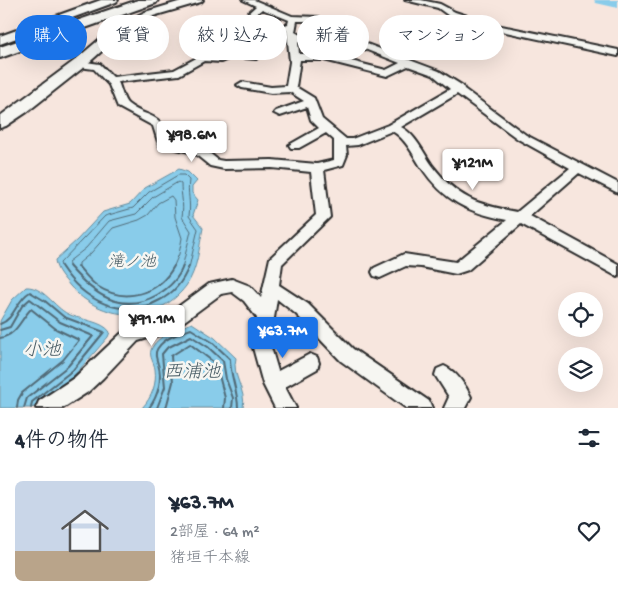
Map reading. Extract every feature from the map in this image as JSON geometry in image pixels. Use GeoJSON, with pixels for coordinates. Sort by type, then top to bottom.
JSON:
{"type":"FeatureCollection","features":[{"type":"Feature","properties":{"kind":"highway"},"geometry":{"type":"LineString","coordinates":[[0,53],[151,0]]}},
{"type":"Feature","properties":{"kind":"street"},"geometry":{"type":"LineString","coordinates":[[0,40],[112,0]]}},
{"type":"Feature","properties":{"kind":"street"},"geometry":{"type":"LineString","coordinates":[[0,123],[21,110],[118,30],[134,20],[197,0]]}},
{"type":"Feature","properties":{"kind":"street"},"geometry":{"type":"LineString","coordinates":[[247,0],[290,27],[301,39],[342,42],[364,46],[436,73],[459,88],[522,137],[618,189]]}},
{"type":"Feature","properties":{"kind":"street"},"geometry":{"type":"LineString","coordinates":[[250,15],[259,6],[275,0]]}},
{"type":"Feature","properties":{"kind":"street"},"geometry":{"type":"LineString","coordinates":[[410,0],[440,6],[452,14],[490,26],[618,53]]}},
{"type":"Feature","properties":{"kind":"street"},"geometry":{"type":"LineString","coordinates":[[440,6],[441,2],[450,0]]}},
{"type":"Feature","properties":{"kind":"street"},"geometry":{"type":"LineString","coordinates":[[110,80],[176,73],[202,57],[220,59],[232,54],[254,58],[290,27],[297,25]]}},
{"type":"Feature","properties":{"kind":"street"},"geometry":{"type":"LineString","coordinates":[[290,27],[295,57],[292,89]]}},
{"type":"Feature","properties":{"kind":"street"},"geometry":{"type":"LineString","coordinates":[[295,57],[324,57],[387,73],[409,62]]}},
{"type":"Feature","properties":{"kind":"street"},"geometry":{"type":"LineString","coordinates":[[79,64],[97,66],[114,84],[122,105],[157,124],[160,128],[163,142],[198,150],[214,163],[224,165],[272,164],[317,168],[339,162],[341,156],[340,139],[317,120],[310,102],[292,89],[271,90],[242,85]]}},
{"type":"Feature","properties":{"kind":"street"},"geometry":{"type":"LineString","coordinates":[[341,143],[354,142],[392,127],[459,88]]}},
{"type":"Feature","properties":{"kind":"street"},"geometry":{"type":"LineString","coordinates":[[280,113],[310,102]]}},
{"type":"Feature","properties":{"kind":"street"},"geometry":{"type":"LineString","coordinates":[[392,127],[400,132],[420,153],[426,165],[449,193],[474,208],[518,217],[618,271]]}},
{"type":"Feature","properties":{"kind":"street"},"geometry":{"type":"LineString","coordinates":[[295,145],[327,128]]}},
{"type":"Feature","properties":{"kind":"street"},"geometry":{"type":"LineString","coordinates":[[286,408],[273,384],[266,366],[261,344],[275,262],[323,217],[324,208],[317,168]]}},
{"type":"Feature","properties":{"kind":"street"},"geometry":{"type":"LineString","coordinates":[[380,272],[404,260],[421,261],[456,268],[462,266],[578,168]]}},
{"type":"Feature","properties":{"kind":"street"},"geometry":{"type":"LineString","coordinates":[[46,408],[81,385],[132,335],[165,326],[223,286],[233,285],[241,287],[265,316]]}},
{"type":"Feature","properties":{"kind":"street"},"geometry":{"type":"LineString","coordinates":[[270,288],[282,292],[295,302],[347,355],[422,408]]}},
{"type":"Feature","properties":{"kind":"street"},"geometry":{"type":"LineString","coordinates":[[273,384],[310,363]]}},
{"type":"Feature","properties":{"kind":"street"},"geometry":{"type":"LineString","coordinates":[[444,375],[460,398],[454,408]]}},
{"type":"Feature","properties":{"kind":"water","name":"滝ノ池"},"geometry":{"type":"Polygon","coordinates":[[[179,169],[188,172],[197,181],[192,187],[192,193],[198,200],[193,215],[203,228],[196,265],[186,286],[174,299],[160,308],[144,313],[112,312],[83,298],[61,274],[55,260],[103,212],[130,204],[145,188],[179,169]]]}},
{"type":"Feature","properties":{"kind":"water","name":"小池"},"geometry":{"type":"Polygon","coordinates":[[[26,287],[43,293],[68,314],[102,325],[110,332],[108,337],[61,388],[40,404],[31,408],[0,408],[0,321],[12,300],[26,287]]]}},
{"type":"Feature","properties":{"kind":"water","name":"西浦池"},"geometry":{"type":"Polygon","coordinates":[[[192,323],[215,338],[236,358],[236,371],[244,401],[243,408],[142,408],[149,399],[154,385],[155,369],[151,350],[168,333],[192,323]]]}},
{"type":"Feature","properties":{"kind":"waterway"},"geometry":{"type":"LineString","coordinates":[[600,0],[618,4]]}}]}
